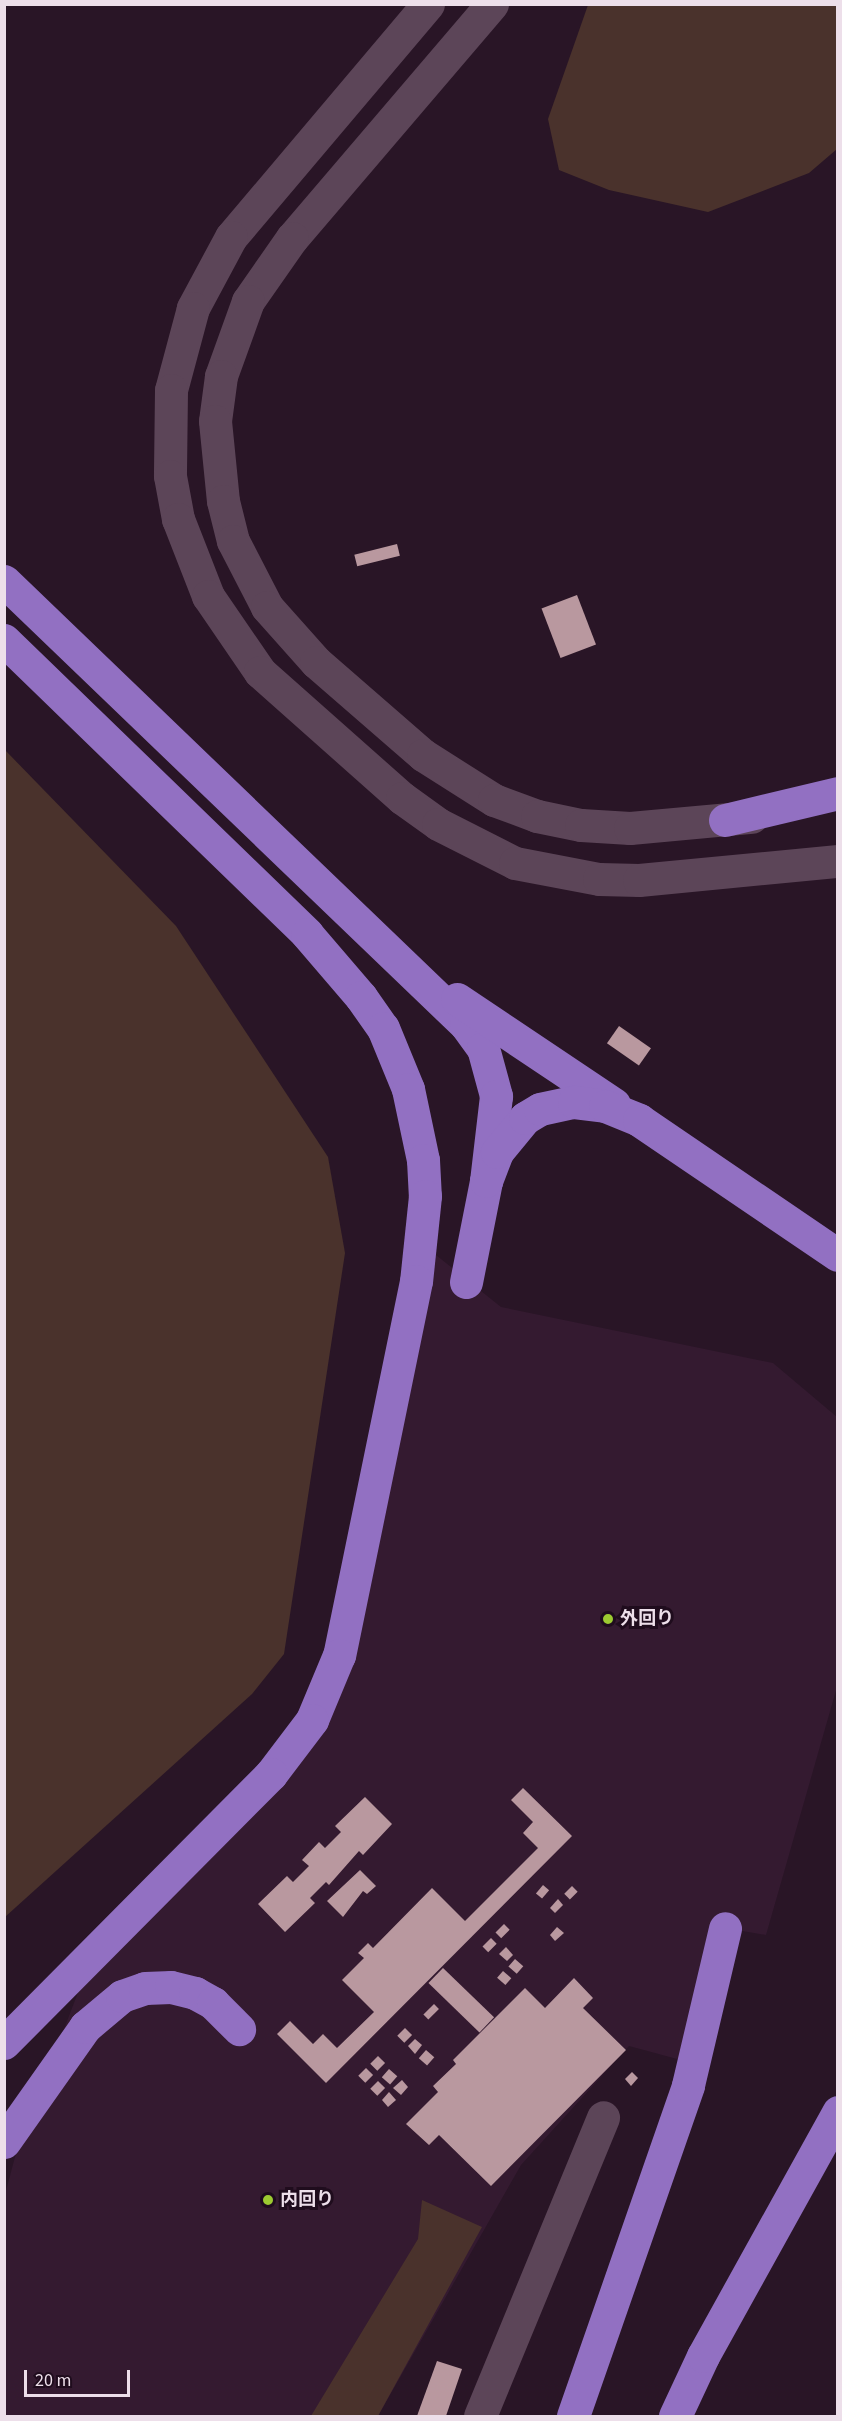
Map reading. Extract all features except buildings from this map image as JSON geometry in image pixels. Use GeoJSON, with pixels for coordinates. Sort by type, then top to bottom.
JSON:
{"type":"FeatureCollection","features":[{"type":"Feature","properties":{"kind":"highway"},"geometry":{"type":"LineString","coordinates":[[4,581],[406,965],[466,1025],[483,1048],[492,1073],[495,1125],[466,1282]]}},
{"type":"Feature","properties":{"kind":"highway"},"geometry":{"type":"LineString","coordinates":[[4,640],[307,934],[361,997],[383,1028],[405,1079],[422,1151],[425,1196],[416,1281],[339,1655],[312,1720],[271,1774],[4,2043]]}},
{"type":"Feature","properties":{"kind":"highway"},"geometry":{"type":"LineString","coordinates":[[725,820],[837,793]]}},
{"type":"Feature","properties":{"kind":"highway"},"geometry":{"type":"LineString","coordinates":[[406,965],[837,1255]]}},
{"type":"Feature","properties":{"kind":"highway"},"geometry":{"type":"LineString","coordinates":[[486,1181],[497,1152],[512,1130],[540,1109],[588,1103],[639,1120]]}},
{"type":"Feature","properties":{"kind":"highway"},"geometry":{"type":"LineString","coordinates":[[573,2416],[688,2085],[725,1928]]}},
{"type":"Feature","properties":{"kind":"highway"},"geometry":{"type":"LineString","coordinates":[[4,2142],[85,2027],[122,1996],[145,1988],[171,1987],[195,1993],[213,2003],[239,2029]]}},
{"type":"Feature","properties":{"kind":"highway"},"geometry":{"type":"LineString","coordinates":[[675,2416],[703,2356],[837,2112]]}},
{"type":"Feature","properties":{"kind":"street"},"geometry":{"type":"LineString","coordinates":[[428,4],[237,228],[210,272],[193,308],[171,390],[170,476],[178,519],[208,596],[260,672],[402,798],[438,824],[515,863],[599,879],[639,880],[837,861]]}},
{"type":"Feature","properties":{"kind":"street"},"geometry":{"type":"LineString","coordinates":[[492,4],[292,237],[248,301],[221,376],[215,421],[223,501],[233,541],[267,606],[290,636],[423,755],[458,781],[526,812],[581,825],[630,828],[837,808]]}},
{"type":"Feature","properties":{"kind":"street"},"geometry":{"type":"LineString","coordinates":[[480,2416],[603,2117]]}},
{"type":"Feature","properties":{"kind":"shaded area"},"geometry":{"type":"Polygon","coordinates":[[[588,5],[837,5],[837,149],[809,173],[708,212],[609,190],[559,170],[548,119],[588,5]]]}},
{"type":"Feature","properties":{"kind":"shaded area"},"geometry":{"type":"Polygon","coordinates":[[[5,750],[176,926],[328,1157],[345,1253],[284,1654],[252,1694],[5,1917],[5,750]]]}},
{"type":"Feature","properties":{"kind":"shaded area"},"geometry":{"type":"Polygon","coordinates":[[[436,1255],[501,1307],[773,1363],[837,1417],[837,1687],[766,1935],[725,1928],[692,2063],[629,2046],[521,2165],[378,2416],[5,2416],[4,2198],[15,2157],[87,1969],[339,1687],[436,1255]]]}},
{"type":"Feature","properties":{"kind":"shaded area"},"geometry":{"type":"Polygon","coordinates":[[[422,2200],[482,2227],[378,2416],[311,2416],[418,2239],[422,2200]]]}},
{"type":"Feature","properties":{"kind":"place","name":"外回り"},"geometry":{"type":"Point","coordinates":[608,1619]}},
{"type":"Feature","properties":{"kind":"place","name":"内回り"},"geometry":{"type":"Point","coordinates":[268,2200]}}]}
